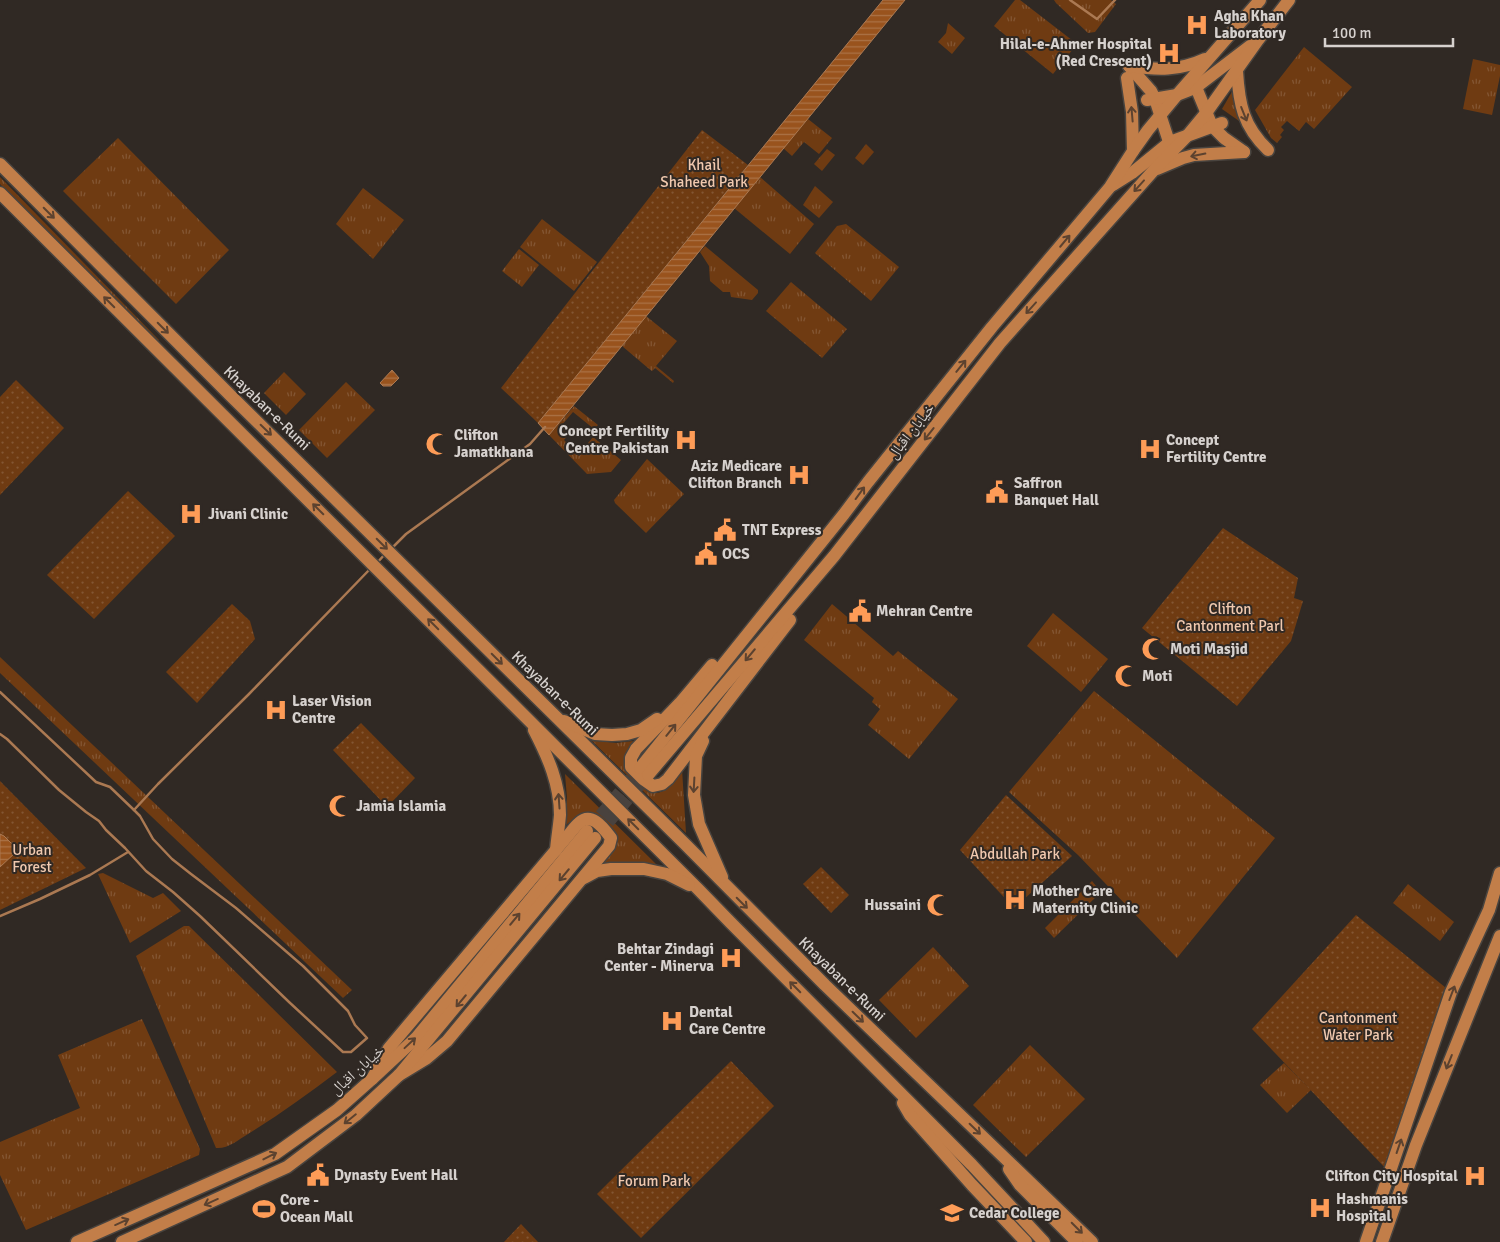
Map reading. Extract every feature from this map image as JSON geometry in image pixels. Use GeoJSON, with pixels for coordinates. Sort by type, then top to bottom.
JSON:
{"type":"FeatureCollection","features":[{"type":"Feature","properties":{"kind":"main road"},"geometry":{"type":"LineString","coordinates":[[1194,83],[1210,56],[1260,0]]}},
{"type":"Feature","properties":{"kind":"main road"},"geometry":{"type":"LineString","coordinates":[[1194,83],[1258,40],[1290,0]]}},
{"type":"Feature","properties":{"kind":"main road","name":"خیابان اقبال"},"geometry":{"type":"LineString","coordinates":[[1194,83],[1176,95],[1160,114],[1132,150],[1110,187],[992,327],[874,474],[644,771],[834,556],[1000,343],[1154,170],[1171,146],[1187,136],[1206,113],[1258,40]]}},
{"type":"Feature","properties":{"kind":"main road"},"geometry":{"type":"LineString","coordinates":[[1128,72],[1186,66],[1210,56]]}},
{"type":"Feature","properties":{"kind":"main road"},"geometry":{"type":"LineString","coordinates":[[1237,71],[1240,106],[1243,115],[1252,132],[1268,150]]}},
{"type":"Feature","properties":{"kind":"main road"},"geometry":{"type":"LineString","coordinates":[[1110,187],[1171,146],[1160,114],[1151,100],[1150,91],[1128,72]]}},
{"type":"Feature","properties":{"kind":"main road"},"geometry":{"type":"LineString","coordinates":[[1128,72],[1132,112],[1132,150]]}},
{"type":"Feature","properties":{"kind":"main road"},"geometry":{"type":"LineString","coordinates":[[1154,170],[1183,158],[1244,152],[1224,138],[1217,124],[1206,113],[1194,83]]}},
{"type":"Feature","properties":{"kind":"main road"},"geometry":{"type":"LineString","coordinates":[[1151,100],[1176,95]]}},
{"type":"Feature","properties":{"kind":"main road"},"geometry":{"type":"LineString","coordinates":[[1187,136],[1217,124]]}},
{"type":"Feature","properties":{"kind":"main road","name":"Khayaban-e-Rumi"},"geometry":{"type":"LineString","coordinates":[[0,164],[231,396],[684,842],[825,985],[1092,1242]]}},
{"type":"Feature","properties":{"kind":"main road"},"geometry":{"type":"LineString","coordinates":[[0,193],[528,718],[972,1164],[1044,1242]]}},
{"type":"Feature","properties":{"kind":"main road"},"geometry":{"type":"LineString","coordinates":[[193,386],[207,372]]}},
{"type":"Feature","properties":{"kind":"main road"},"geometry":{"type":"LineString","coordinates":[[218,410],[231,396]]}},
{"type":"Feature","properties":{"kind":"main road"},"geometry":{"type":"LineString","coordinates":[[834,556],[817,584],[668,779],[662,784],[654,786],[643,779],[631,767],[631,758],[636,749],[680,703],[830,523],[844,514]]}},
{"type":"Feature","properties":{"kind":"main road"},"geometry":{"type":"LineString","coordinates":[[555,717],[595,734],[627,734],[641,730],[680,703]]}},
{"type":"Feature","properties":{"kind":"main road"},"geometry":{"type":"LineString","coordinates":[[528,718],[546,751],[557,785],[560,814],[556,850]]}},
{"type":"Feature","properties":{"kind":"main road"},"geometry":{"type":"LineString","coordinates":[[711,722],[696,756],[694,795],[699,824],[726,886]]}},
{"type":"Feature","properties":{"kind":"main road"},"geometry":{"type":"LineString","coordinates":[[372,1079],[389,1048],[580,821],[589,819],[604,828],[611,838],[609,846],[447,1042],[427,1058],[399,1075]]}},
{"type":"Feature","properties":{"kind":"main road","name":"خیابان اقبال"},"geometry":{"type":"LineString","coordinates":[[77,1242],[275,1154],[337,1110],[416,1038],[591,834],[399,1075],[356,1115],[287,1167],[122,1242]]}},
{"type":"Feature","properties":{"kind":"main road"},"geometry":{"type":"LineString","coordinates":[[578,882],[597,871],[644,869],[667,874],[698,889]]}},
{"type":"Feature","properties":{"kind":"main road"},"geometry":{"type":"LineString","coordinates":[[1366,1242],[1452,992],[1489,910],[1500,873]]}},
{"type":"Feature","properties":{"kind":"main road"},"geometry":{"type":"LineString","coordinates":[[1382,1242],[1416,1145],[1500,936]]}},
{"type":"Feature","properties":{"kind":"main road"},"geometry":{"type":"LineString","coordinates":[[891,1084],[910,1115],[1026,1242]]}},
{"type":"Feature","properties":{"kind":"main road"},"geometry":{"type":"LineString","coordinates":[[992,1145],[1020,1185],[1077,1242]]}},
{"type":"Feature","properties":{"kind":"main road"},"geometry":{"type":"LineString","coordinates":[[1024,1222],[1023,1216],[1009,1197],[1013,1190],[1019,1191],[1070,1242]]}},
{"type":"Feature","properties":{"kind":"green space"},"geometry":{"type":"Polygon","coordinates":[[[1015,0],[1020,0],[1077,44],[1053,74],[994,26],[1015,0]]]}},
{"type":"Feature","properties":{"kind":"green space"},"geometry":{"type":"Polygon","coordinates":[[[1054,0],[1111,0],[1116,4],[1095,32],[1088,33],[1054,0]]]}},
{"type":"Feature","properties":{"kind":"green space"},"geometry":{"type":"Polygon","coordinates":[[[948,23],[965,38],[952,54],[938,42],[946,33],[948,23]]]}},
{"type":"Feature","properties":{"kind":"green space"},"geometry":{"type":"Polygon","coordinates":[[[1304,47],[1352,87],[1314,129],[1306,122],[1299,131],[1287,121],[1281,127],[1284,130],[1280,135],[1282,137],[1277,143],[1271,138],[1255,110],[1304,47]]]}},
{"type":"Feature","properties":{"kind":"green space"},"geometry":{"type":"Polygon","coordinates":[[[1473,59],[1500,65],[1500,76],[1492,115],[1463,109],[1473,59]]]}},
{"type":"Feature","properties":{"kind":"green space"},"geometry":{"type":"Polygon","coordinates":[[[1233,90],[1242,123],[1222,109],[1233,90]]]}},
{"type":"Feature","properties":{"kind":"green space"},"geometry":{"type":"Polygon","coordinates":[[[808,119],[832,138],[819,154],[804,142],[792,156],[783,148],[808,119]]]}},
{"type":"Feature","properties":{"kind":"green space","name":"Khail Shaheed Park"},"geometry":{"type":"Polygon","coordinates":[[[702,130],[748,165],[538,423],[501,388],[702,130]]]}},
{"type":"Feature","properties":{"kind":"green space"},"geometry":{"type":"Polygon","coordinates":[[[118,138],[229,250],[176,304],[63,191],[118,138]]]}},
{"type":"Feature","properties":{"kind":"green space"},"geometry":{"type":"Polygon","coordinates":[[[866,144],[874,152],[863,165],[855,158],[866,144]]]}},
{"type":"Feature","properties":{"kind":"green space"},"geometry":{"type":"Polygon","coordinates":[[[827,149],[835,155],[822,171],[814,164],[827,149]]]}},
{"type":"Feature","properties":{"kind":"green space"},"geometry":{"type":"Polygon","coordinates":[[[0,177],[159,340],[156,343],[0,184],[0,177]]]}},
{"type":"Feature","properties":{"kind":"green space"},"geometry":{"type":"Polygon","coordinates":[[[760,177],[814,224],[790,254],[734,208],[760,177]]]}},
{"type":"Feature","properties":{"kind":"green space"},"geometry":{"type":"Polygon","coordinates":[[[815,186],[833,202],[819,218],[803,205],[815,186]]]}},
{"type":"Feature","properties":{"kind":"green space"},"geometry":{"type":"Polygon","coordinates":[[[363,188],[404,220],[373,259],[336,224],[363,188]]]}},
{"type":"Feature","properties":{"kind":"green space"},"geometry":{"type":"Polygon","coordinates":[[[542,219],[597,262],[574,291],[520,247],[542,219]]]}},
{"type":"Feature","properties":{"kind":"green space"},"geometry":{"type":"Polygon","coordinates":[[[846,224],[899,267],[871,301],[815,253],[837,226],[846,224]]]}},
{"type":"Feature","properties":{"kind":"green space"},"geometry":{"type":"Polygon","coordinates":[[[705,246],[758,290],[758,293],[752,300],[731,297],[730,292],[723,292],[710,281],[709,266],[700,252],[705,246]]]}},
{"type":"Feature","properties":{"kind":"green space"},"geometry":{"type":"Polygon","coordinates":[[[519,249],[539,265],[522,287],[502,271],[519,249]]]}},
{"type":"Feature","properties":{"kind":"green space"},"geometry":{"type":"Polygon","coordinates":[[[791,282],[847,329],[822,358],[766,311],[791,282]]]}},
{"type":"Feature","properties":{"kind":"green space"},"geometry":{"type":"Polygon","coordinates":[[[646,316],[677,341],[656,366],[674,381],[673,383],[655,368],[652,371],[622,346],[646,316]]]}},
{"type":"Feature","properties":{"kind":"green space"},"geometry":{"type":"Polygon","coordinates":[[[284,372],[306,394],[286,415],[264,393],[284,372]]]}},
{"type":"Feature","properties":{"kind":"green space"},"geometry":{"type":"Polygon","coordinates":[[[16,380],[64,428],[0,495],[0,397],[16,380]]]}},
{"type":"Feature","properties":{"kind":"green space"},"geometry":{"type":"Polygon","coordinates":[[[346,382],[375,410],[327,458],[299,430],[346,382]]]}},
{"type":"Feature","properties":{"kind":"green space"},"geometry":{"type":"Polygon","coordinates":[[[574,406],[598,425],[594,429],[573,412],[561,426],[569,434],[564,440],[570,446],[569,448],[579,456],[593,437],[621,460],[611,472],[587,474],[549,435],[574,406]]]}},
{"type":"Feature","properties":{"kind":"green space"},"geometry":{"type":"Polygon","coordinates":[[[647,459],[684,494],[646,533],[614,500],[647,459]]]}},
{"type":"Feature","properties":{"kind":"green space"},"geometry":{"type":"Polygon","coordinates":[[[128,491],[175,536],[94,619],[47,575],[128,491]]]}},
{"type":"Feature","properties":{"kind":"green space","name":"Clifton Cantonment Parl"},"geometry":{"type":"Polygon","coordinates":[[[1223,528],[1298,578],[1294,598],[1303,601],[1291,641],[1237,706],[1142,628],[1223,528]]]}},
{"type":"Feature","properties":{"kind":"green space"},"geometry":{"type":"Polygon","coordinates":[[[232,604],[250,621],[255,639],[197,703],[166,672],[232,604]]]}},
{"type":"Feature","properties":{"kind":"green space"},"geometry":{"type":"Polygon","coordinates":[[[832,604],[893,656],[898,651],[958,699],[909,759],[868,725],[880,709],[872,702],[874,698],[804,640],[832,604]]]}},
{"type":"Feature","properties":{"kind":"green space"},"geometry":{"type":"Polygon","coordinates":[[[1053,613],[1108,659],[1081,692],[1027,646],[1053,613]]]}},
{"type":"Feature","properties":{"kind":"green space"},"geometry":{"type":"Polygon","coordinates":[[[0,657],[352,990],[343,998],[0,673],[0,657]]]}},
{"type":"Feature","properties":{"kind":"green space"},"geometry":{"type":"Polygon","coordinates":[[[1094,691],[1275,838],[1177,958],[1078,855],[1009,792],[1094,691]]]}},
{"type":"Feature","properties":{"kind":"green space"},"geometry":{"type":"Polygon","coordinates":[[[361,723],[415,778],[387,807],[333,750],[361,723]]]}},
{"type":"Feature","properties":{"kind":"green space"},"geometry":{"type":"Polygon","coordinates":[[[591,740],[616,743],[633,741],[627,755],[627,770],[643,786],[653,792],[663,791],[682,769],[686,833],[591,740]]]}},
{"type":"Feature","properties":{"kind":"green space"},"geometry":{"type":"Polygon","coordinates":[[[565,774],[657,865],[631,863],[602,865],[615,849],[618,838],[614,831],[597,814],[580,816],[566,825],[567,798],[565,774]]]}},
{"type":"Feature","properties":{"kind":"green space","name":"Urban Forest"},"geometry":{"type":"Polygon","coordinates":[[[0,781],[86,868],[0,910],[0,781]]]}},
{"type":"Feature","properties":{"kind":"green space","name":"Abdullah Park"},"geometry":{"type":"Polygon","coordinates":[[[1006,795],[1072,856],[1014,908],[960,850],[1006,795]]]}},
{"type":"Feature","properties":{"kind":"green space"},"geometry":{"type":"Polygon","coordinates":[[[821,867],[849,895],[831,913],[803,884],[821,867]]]}},
{"type":"Feature","properties":{"kind":"green space"},"geometry":{"type":"Polygon","coordinates":[[[103,873],[153,898],[163,893],[181,911],[130,943],[98,874],[103,873]]]}},
{"type":"Feature","properties":{"kind":"green space"},"geometry":{"type":"Polygon","coordinates":[[[1092,881],[1101,892],[1054,938],[1045,928],[1092,881]]]}},
{"type":"Feature","properties":{"kind":"green space"},"geometry":{"type":"Polygon","coordinates":[[[1408,884],[1454,922],[1440,941],[1393,903],[1408,884]]]}},
{"type":"Feature","properties":{"kind":"green space","name":"Cantonment Water Park"},"geometry":{"type":"Polygon","coordinates":[[[1356,915],[1451,992],[1390,1173],[1252,1029],[1356,915]]]}},
{"type":"Feature","properties":{"kind":"green space"},"geometry":{"type":"Polygon","coordinates":[[[184,926],[189,926],[337,1072],[233,1144],[220,1148],[216,1148],[136,956],[184,926]]]}},
{"type":"Feature","properties":{"kind":"green space"},"geometry":{"type":"Polygon","coordinates":[[[933,947],[969,986],[916,1038],[879,1000],[933,947]]]}},
{"type":"Feature","properties":{"kind":"green space"},"geometry":{"type":"Polygon","coordinates":[[[142,1019],[200,1149],[199,1155],[26,1230],[0,1175],[0,1142],[80,1108],[58,1055],[142,1019]]]}},
{"type":"Feature","properties":{"kind":"green space"},"geometry":{"type":"Polygon","coordinates":[[[1030,1045],[1085,1099],[1026,1157],[973,1105],[1030,1045]]]}},
{"type":"Feature","properties":{"kind":"green space","name":"Forum Park"},"geometry":{"type":"Polygon","coordinates":[[[731,1061],[774,1106],[641,1238],[597,1194],[731,1061]]]}},
{"type":"Feature","properties":{"kind":"green space"},"geometry":{"type":"Polygon","coordinates":[[[1284,1063],[1311,1090],[1287,1113],[1260,1085],[1284,1063]]]}},
{"type":"Feature","properties":{"kind":"green space"},"geometry":{"type":"Polygon","coordinates":[[[521,1224],[538,1242],[504,1242],[521,1224]]]}},
{"type":"Feature","properties":{"kind":"shaded area"},"geometry":{"type":"Polygon","coordinates":[[[883,0],[905,0],[549,435],[538,423],[883,0]]]}},
{"type":"Feature","properties":{"kind":"shaded area"},"geometry":{"type":"Polygon","coordinates":[[[392,370],[399,378],[391,386],[383,386],[380,383],[392,370]]]}},
{"type":"Feature","properties":{"kind":"shaded area"},"geometry":{"type":"Polygon","coordinates":[[[0,834],[17,849],[0,867],[0,834]]]}},
{"type":"Feature","properties":{"kind":"waterway"},"geometry":{"type":"LineString","coordinates":[[1070,0],[1097,19],[1115,0]]}},
{"type":"Feature","properties":{"kind":"waterway"},"geometry":{"type":"LineString","coordinates":[[391,549],[406,534],[530,444],[545,427]]}},
{"type":"Feature","properties":{"kind":"waterway"},"geometry":{"type":"LineString","coordinates":[[377,563],[385,554]]}},
{"type":"Feature","properties":{"kind":"waterway"},"geometry":{"type":"LineString","coordinates":[[134,810],[371,568]]}},
{"type":"Feature","properties":{"kind":"waterway"},"geometry":{"type":"LineString","coordinates":[[0,692],[96,782],[110,787],[134,810],[140,816],[153,839],[172,859],[236,908],[303,966],[348,1011],[355,1025],[367,1038],[351,1052],[343,1052],[200,916],[146,871],[99,821],[59,790],[0,734]]}},
{"type":"Feature","properties":{"kind":"waterway"},"geometry":{"type":"LineString","coordinates":[[0,916],[90,875],[128,852]]}},
{"type":"Feature","properties":{"kind":"tunnel"},"geometry":{"type":"LineString","coordinates":[[589,829],[640,768]]}},
{"type":"Feature","properties":{"kind":"tunnel"},"geometry":{"type":"LineString","coordinates":[[597,836],[648,775]]}},
{"type":"Feature","properties":{"kind":"place","name":"Agha Khan Laboratory"},"geometry":{"type":"Point","coordinates":[1197,25]}},
{"type":"Feature","properties":{"kind":"place","name":"Hilal-e-Ahmer Hospital (Red Crescent)"},"geometry":{"type":"Point","coordinates":[1169,53]}},
{"type":"Feature","properties":{"kind":"place","name":"Concept Fertility Centre Pakistan"},"geometry":{"type":"Point","coordinates":[686,440]}},
{"type":"Feature","properties":{"kind":"place","name":"Clifton Jamatkhana"},"geometry":{"type":"Point","coordinates":[437,444]}},
{"type":"Feature","properties":{"kind":"place","name":"Concept Fertility Centre"},"geometry":{"type":"Point","coordinates":[1150,449]}},
{"type":"Feature","properties":{"kind":"place","name":"Aziz Medicare Clifton Branch"},"geometry":{"type":"Point","coordinates":[799,475]}},
{"type":"Feature","properties":{"kind":"place","name":"Saffron Banquet Hall"},"geometry":{"type":"Point","coordinates":[997,492]}},
{"type":"Feature","properties":{"kind":"place","name":"Jivani Clinic"},"geometry":{"type":"Point","coordinates":[191,514]}},
{"type":"Feature","properties":{"kind":"place","name":"TNT Express"},"geometry":{"type":"Point","coordinates":[725,530]}},
{"type":"Feature","properties":{"kind":"place","name":"OCS"},"geometry":{"type":"Point","coordinates":[706,554]}},
{"type":"Feature","properties":{"kind":"place","name":"Mehran Centre"},"geometry":{"type":"Point","coordinates":[860,611]}},
{"type":"Feature","properties":{"kind":"place","name":"Moti Masjid"},"geometry":{"type":"Point","coordinates":[1153,649]}},
{"type":"Feature","properties":{"kind":"place","name":"Moti"},"geometry":{"type":"Point","coordinates":[1126,676]}},
{"type":"Feature","properties":{"kind":"place","name":"Laser Vision Centre"},"geometry":{"type":"Point","coordinates":[276,710]}},
{"type":"Feature","properties":{"kind":"place","name":"Jamia Islamia"},"geometry":{"type":"Point","coordinates":[340,806]}},
{"type":"Feature","properties":{"kind":"place","name":"Mother Care Maternity Clinic"},"geometry":{"type":"Point","coordinates":[1015,900]}},
{"type":"Feature","properties":{"kind":"place","name":"Hussaini"},"geometry":{"type":"Point","coordinates":[938,905]}},
{"type":"Feature","properties":{"kind":"place","name":"Behtar Zindagi Center - Minerva"},"geometry":{"type":"Point","coordinates":[731,958]}},
{"type":"Feature","properties":{"kind":"place","name":"Dental Care Centre"},"geometry":{"type":"Point","coordinates":[672,1021]}},
{"type":"Feature","properties":{"kind":"place","name":"Dynasty Event Hall"},"geometry":{"type":"Point","coordinates":[318,1175]}},
{"type":"Feature","properties":{"kind":"place","name":"Clifton City Hospital"},"geometry":{"type":"Point","coordinates":[1475,1176]}},
{"type":"Feature","properties":{"kind":"place","name":"Hashmanis Hospital"},"geometry":{"type":"Point","coordinates":[1320,1208]}},
{"type":"Feature","properties":{"kind":"place","name":"Core - Ocean Mall"},"geometry":{"type":"Point","coordinates":[264,1209]}},
{"type":"Feature","properties":{"kind":"place","name":"Cedar College"},"geometry":{"type":"Point","coordinates":[952,1213]}}]}
